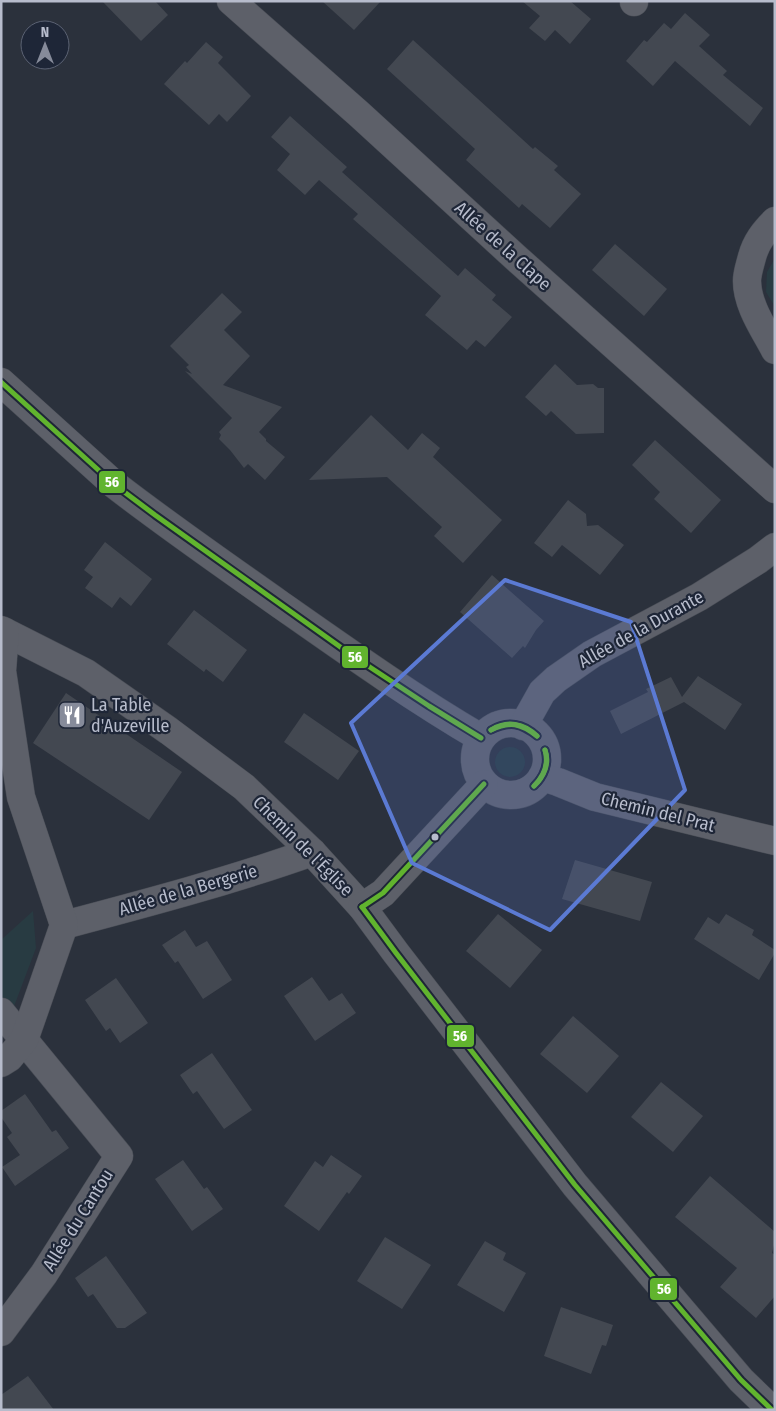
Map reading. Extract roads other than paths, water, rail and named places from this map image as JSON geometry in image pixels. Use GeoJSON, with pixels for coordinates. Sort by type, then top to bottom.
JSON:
{"type":"FeatureCollection","features":[{"type":"Feature","properties":{"kind":"street","name":"Allée de la Clape"},"geometry":{"type":"LineString","coordinates":[[232,1],[359,114],[515,258],[775,490]]}},
{"type":"Feature","properties":{"kind":"street"},"geometry":{"type":"LineString","coordinates":[[775,221],[760,238],[753,252],[747,281],[756,314],[775,350]]}},
{"type":"Feature","properties":{"kind":"street"},"geometry":{"type":"LineString","coordinates":[[1,382],[126,494],[391,682],[481,738]]}},
{"type":"Feature","properties":{"kind":"street","name":"Allée de la Durante"},"geometry":{"type":"LineString","coordinates":[[522,726],[542,692],[556,679],[592,654],[699,597],[758,560],[775,547]]}},
{"type":"Feature","properties":{"kind":"street"},"geometry":{"type":"LineString","coordinates":[[1,1063],[24,1040],[64,925],[21,797],[2,671],[3,631]]}},
{"type":"Feature","properties":{"kind":"street","name":"Chemin de l'Église"},"geometry":{"type":"LineString","coordinates":[[3,631],[86,673],[169,731],[244,787],[312,852],[362,907],[575,1185],[741,1380],[772,1410]]}},
{"type":"Feature","properties":{"kind":"street"},"geometry":{"type":"LineString","coordinates":[[504,724],[522,726],[529,728],[542,741],[546,753],[546,766],[538,783],[528,791],[517,795],[504,795],[484,784],[474,762],[476,750],[481,738],[493,728],[504,724]]}},
{"type":"Feature","properties":{"kind":"street","name":"Chemin del Prat"},"geometry":{"type":"LineString","coordinates":[[542,777],[595,796],[775,841]]}},
{"type":"Feature","properties":{"kind":"street"},"geometry":{"type":"LineString","coordinates":[[362,907],[383,893],[484,784]]}},
{"type":"Feature","properties":{"kind":"street","name":"Allée de la Bergerie"},"geometry":{"type":"LineString","coordinates":[[64,925],[176,896],[312,852]]}},
{"type":"Feature","properties":{"kind":"street"},"geometry":{"type":"LineString","coordinates":[[1,1012],[24,1040]]}},
{"type":"Feature","properties":{"kind":"street","name":"Allée du Cantou"},"geometry":{"type":"LineString","coordinates":[[1,1332],[44,1274],[119,1156],[24,1040]]}},
{"type":"Feature","properties":{"kind":"place","name":"La Table d'Auzeville"},"geometry":{"type":"Point","coordinates":[72,715]}}]}
